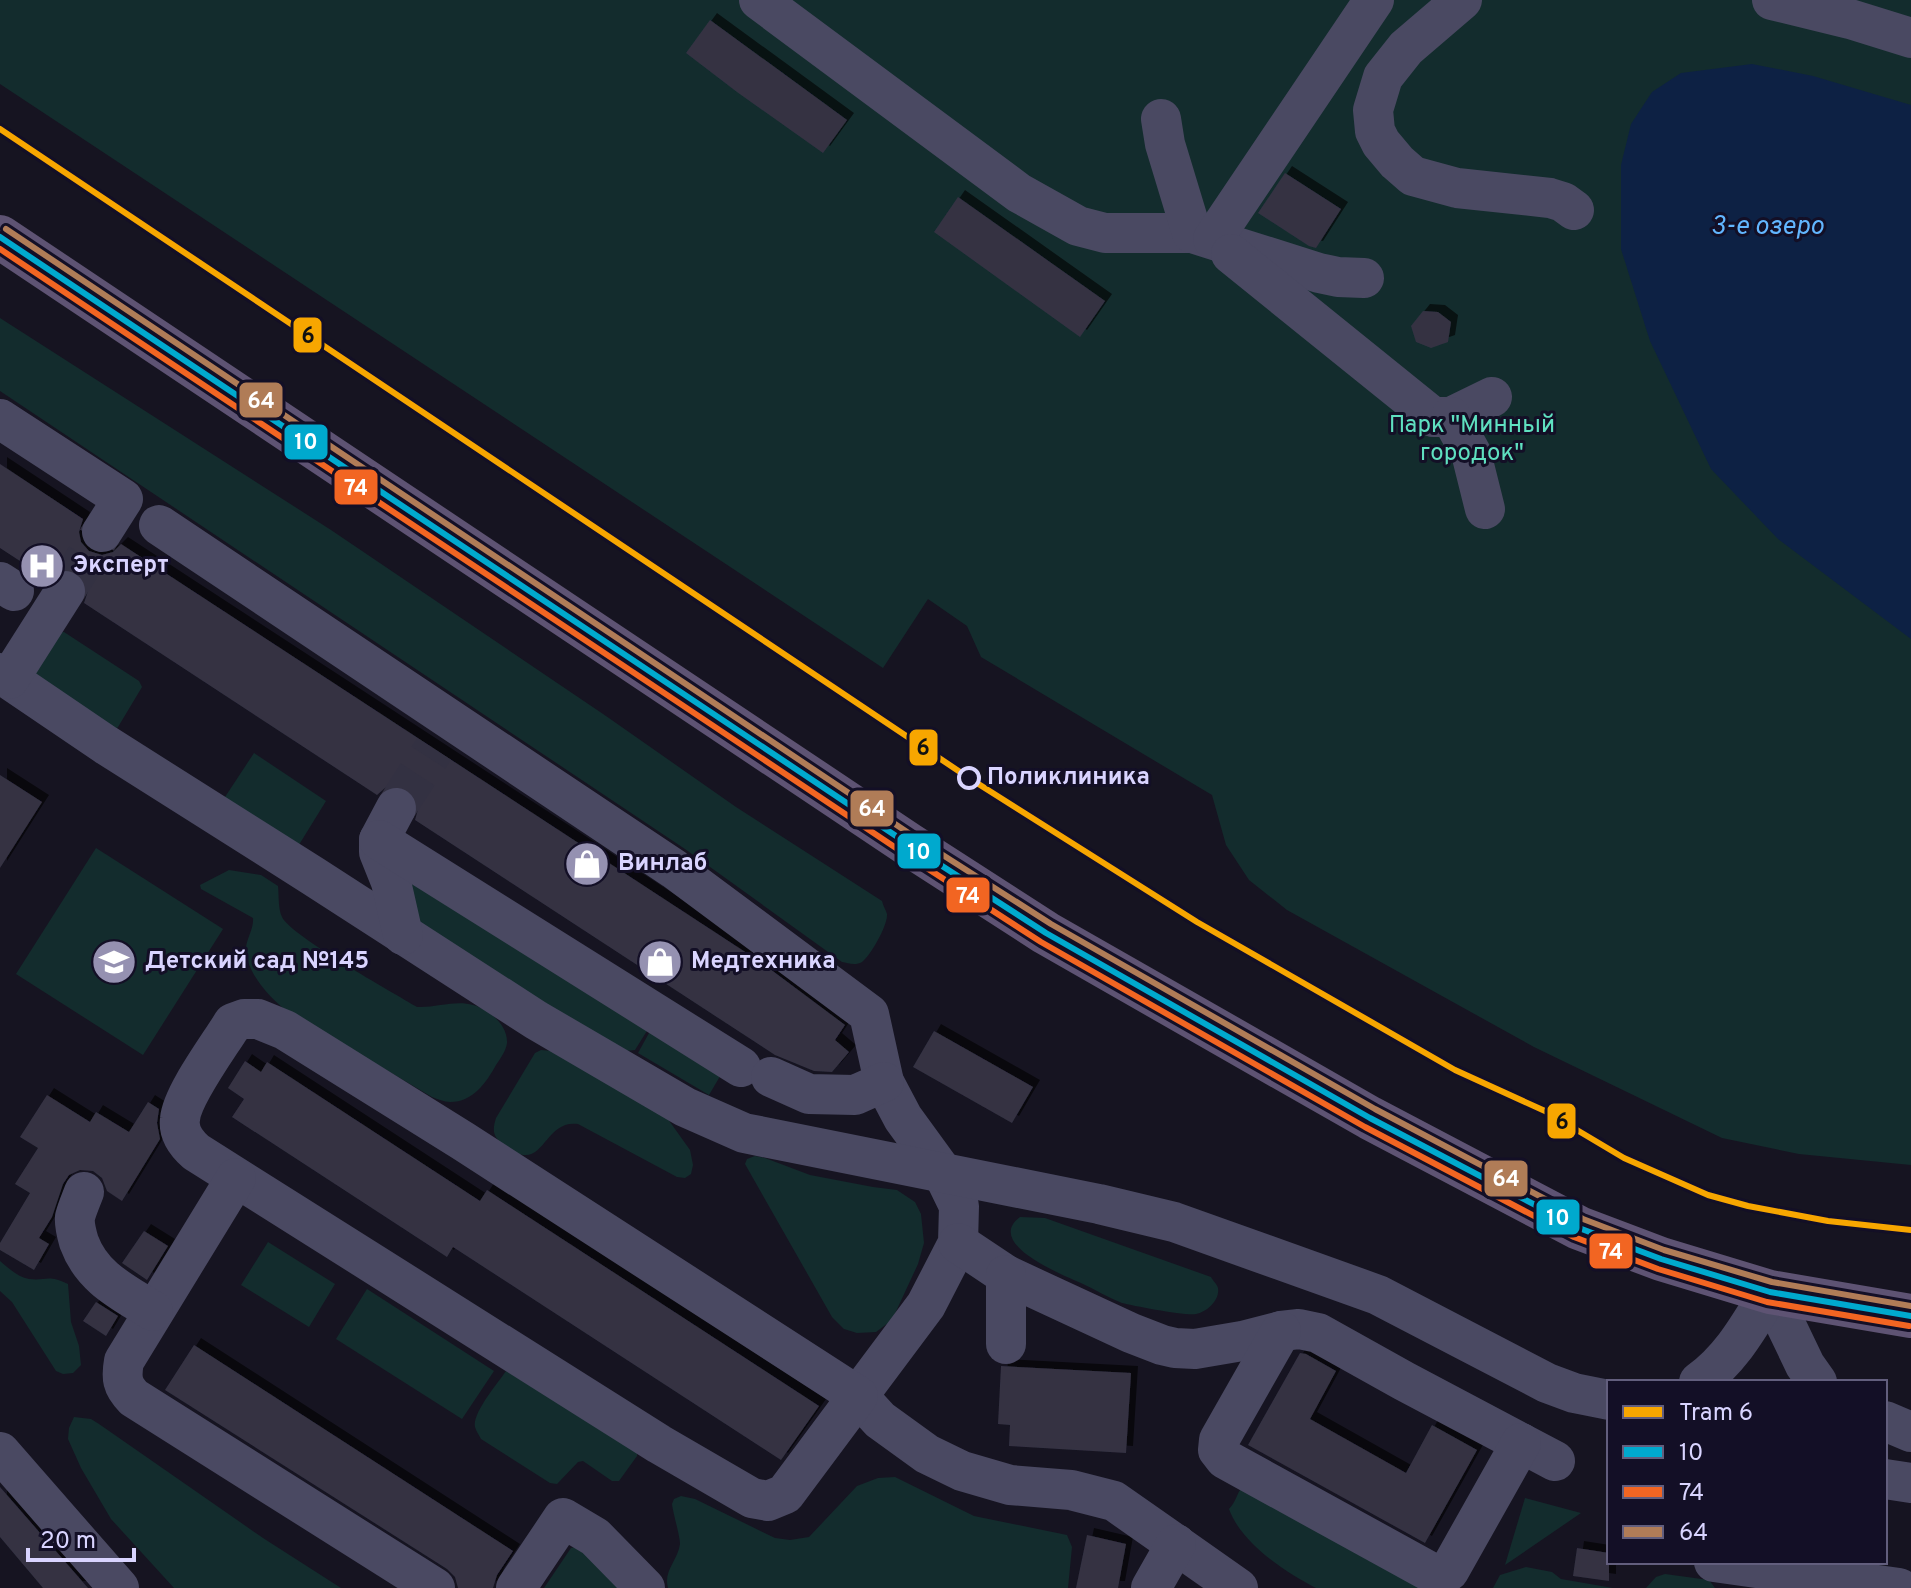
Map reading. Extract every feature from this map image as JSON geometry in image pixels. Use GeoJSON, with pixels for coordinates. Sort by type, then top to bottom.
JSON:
{"type":"FeatureCollection","features":[{"type":"Feature","properties":{"kind":"main road"},"geometry":{"type":"LineString","coordinates":[[0,237],[1046,933],[1370,1118],[1579,1228],[1661,1259],[1770,1292],[1911,1316]]}},
{"type":"Feature","properties":{"kind":"street"},"geometry":{"type":"LineString","coordinates":[[759,0],[1019,193],[1078,226],[1105,233],[1202,236],[1319,273],[1364,278]]}},
{"type":"Feature","properties":{"kind":"street"},"geometry":{"type":"LineString","coordinates":[[1202,236],[1374,0]]}},
{"type":"Feature","properties":{"kind":"street"},"geometry":{"type":"LineString","coordinates":[[1462,0],[1406,48],[1383,77],[1373,110],[1375,131],[1381,143],[1413,176],[1457,188],[1550,198],[1574,210]]}},
{"type":"Feature","properties":{"kind":"street"},"geometry":{"type":"LineString","coordinates":[[1772,0],[1911,38]]}},
{"type":"Feature","properties":{"kind":"street"},"geometry":{"type":"LineString","coordinates":[[1161,119],[1165,144],[1202,236],[1433,417],[1451,417],[1492,397]]}},
{"type":"Feature","properties":{"kind":"street"},"geometry":{"type":"LineString","coordinates":[[1451,417],[1471,453],[1485,509]]}},
{"type":"Feature","properties":{"kind":"street"},"geometry":{"type":"LineString","coordinates":[[0,419],[123,499],[102,532]]}},
{"type":"Feature","properties":{"kind":"street"},"geometry":{"type":"LineString","coordinates":[[159,525],[444,735],[674,869],[869,1014],[884,1082],[903,1118],[943,1173],[959,1206],[958,1243],[926,1305],[858,1396],[785,1494],[768,1501],[752,1498],[659,1444],[236,1178],[185,1142],[179,1121],[187,1097],[233,1023],[258,1019],[285,1030],[858,1396],[880,1420],[927,1454],[962,1471],[1010,1485],[1071,1490],[1114,1501],[1238,1588]]}},
{"type":"Feature","properties":{"kind":"street"},"geometry":{"type":"LineString","coordinates":[[65,591],[5,676],[106,745],[536,1020],[685,1107],[744,1133],[1099,1204],[1174,1222],[1378,1295],[1547,1383],[1574,1393],[1607,1400]]}},
{"type":"Feature","properties":{"kind":"street"},"geometry":{"type":"LineString","coordinates":[[403,935],[391,882],[379,852],[387,824],[756,1072],[809,1094],[855,1095],[884,1082]]}},
{"type":"Feature","properties":{"kind":"street"},"geometry":{"type":"LineString","coordinates":[[236,1178],[124,1361],[121,1377],[124,1388],[134,1398],[435,1588]]}},
{"type":"Feature","properties":{"kind":"street"},"geometry":{"type":"LineString","coordinates":[[84,1192],[75,1219],[82,1251],[92,1269],[153,1311]]}},
{"type":"Feature","properties":{"kind":"street"},"geometry":{"type":"LineString","coordinates":[[958,1243],[1006,1275],[1131,1333],[1175,1348],[1195,1349],[1281,1331],[1299,1329],[1318,1333],[1538,1452],[1449,1571],[1434,1574],[1225,1459],[1218,1450],[1219,1440],[1281,1331]]}},
{"type":"Feature","properties":{"kind":"street"},"geometry":{"type":"LineString","coordinates":[[1006,1275],[1006,1344]]}},
{"type":"Feature","properties":{"kind":"street"},"geometry":{"type":"LineString","coordinates":[[1702,1380],[1736,1348],[1770,1292]]}},
{"type":"Feature","properties":{"kind":"street"},"geometry":{"type":"LineString","coordinates":[[1770,1292],[1805,1365],[1816,1380]]}},
{"type":"Feature","properties":{"kind":"street"},"geometry":{"type":"LineString","coordinates":[[1887,1422],[1911,1432]]}},
{"type":"Feature","properties":{"kind":"street"},"geometry":{"type":"LineString","coordinates":[[0,1452],[119,1588]]}},
{"type":"Feature","properties":{"kind":"street"},"geometry":{"type":"LineString","coordinates":[[1887,1479],[1911,1483]]}},
{"type":"Feature","properties":{"kind":"street"},"geometry":{"type":"LineString","coordinates":[[516,1588],[563,1518],[595,1537],[645,1588]]}},
{"type":"Feature","properties":{"kind":"street"},"geometry":{"type":"LineString","coordinates":[[1151,1588],[1176,1544]]}},
{"type":"Feature","properties":{"kind":"street"},"geometry":{"type":"LineString","coordinates":[[1728,1564],[1899,1588]]}},
{"type":"Feature","properties":{"kind":"green space","name":"Парк \"Минный городок\""},"geometry":{"type":"Polygon","coordinates":[[[0,0],[1911,0],[1911,1165],[1799,1154],[1722,1138],[1534,1047],[1287,910],[1249,880],[1226,845],[1212,795],[981,657],[967,626],[928,599],[883,668],[0,84],[0,0]]]}},
{"type":"Feature","properties":{"kind":"green space"},"geometry":{"type":"Polygon","coordinates":[[[0,318],[331,530],[736,807],[882,901],[887,919],[870,953],[859,963],[842,962],[685,849],[0,391],[0,318]]]}},
{"type":"Feature","properties":{"kind":"green space"},"geometry":{"type":"Polygon","coordinates":[[[64,632],[139,681],[142,687],[114,730],[27,679],[56,633],[64,632]]]}},
{"type":"Feature","properties":{"kind":"green space"},"geometry":{"type":"Polygon","coordinates":[[[254,753],[326,801],[297,848],[223,800],[254,753]]]}},
{"type":"Feature","properties":{"kind":"green space"},"geometry":{"type":"Polygon","coordinates":[[[96,848],[223,929],[143,1055],[16,974],[96,848]]]}},
{"type":"Feature","properties":{"kind":"green space"},"geometry":{"type":"Polygon","coordinates":[[[229,870],[261,875],[278,886],[281,914],[289,926],[417,1007],[466,1004],[491,1014],[501,1024],[507,1043],[503,1055],[483,1085],[472,1095],[458,1101],[448,1102],[432,1097],[281,1007],[261,985],[247,958],[246,945],[253,918],[201,889],[200,885],[229,870]]]}},
{"type":"Feature","properties":{"kind":"green space"},"geometry":{"type":"Polygon","coordinates":[[[406,878],[650,1026],[635,1050],[626,1051],[424,933],[406,878]]]}},
{"type":"Feature","properties":{"kind":"green space"},"geometry":{"type":"Polygon","coordinates":[[[654,1024],[726,1066],[709,1095],[638,1053],[654,1024]]]}},
{"type":"Feature","properties":{"kind":"green space"},"geometry":{"type":"Polygon","coordinates":[[[552,1051],[665,1115],[690,1150],[691,1174],[685,1178],[677,1177],[578,1124],[557,1130],[536,1152],[528,1155],[517,1153],[500,1142],[494,1133],[496,1118],[535,1053],[552,1051]]]}},
{"type":"Feature","properties":{"kind":"green space"},"geometry":{"type":"Polygon","coordinates":[[[755,1156],[810,1175],[897,1190],[915,1202],[921,1214],[924,1243],[918,1264],[892,1320],[876,1332],[857,1333],[844,1329],[832,1317],[745,1164],[747,1159],[755,1156]]]}},
{"type":"Feature","properties":{"kind":"green space"},"geometry":{"type":"Polygon","coordinates":[[[1020,1217],[1045,1218],[1211,1277],[1218,1288],[1217,1297],[1208,1308],[1196,1314],[1122,1303],[1045,1266],[1019,1248],[1012,1238],[1012,1227],[1020,1217]]]}},
{"type":"Feature","properties":{"kind":"green space"},"geometry":{"type":"Polygon","coordinates":[[[268,1242],[335,1284],[309,1327],[241,1285],[268,1242]]]}},
{"type":"Feature","properties":{"kind":"green space"},"geometry":{"type":"Polygon","coordinates":[[[0,1261],[25,1278],[51,1279],[68,1284],[71,1322],[81,1365],[73,1373],[56,1371],[12,1302],[0,1291],[0,1261]]]}},
{"type":"Feature","properties":{"kind":"green space"},"geometry":{"type":"Polygon","coordinates":[[[367,1289],[494,1371],[462,1419],[336,1339],[367,1289]]]}},
{"type":"Feature","properties":{"kind":"green space"},"geometry":{"type":"Polygon","coordinates":[[[506,1371],[637,1450],[637,1456],[619,1481],[612,1481],[583,1461],[578,1462],[557,1484],[550,1483],[481,1439],[475,1427],[477,1414],[506,1371]]]}},
{"type":"Feature","properties":{"kind":"green space"},"geometry":{"type":"Polygon","coordinates":[[[74,1417],[91,1419],[99,1424],[341,1588],[174,1588],[111,1519],[81,1468],[68,1439],[74,1417]]]}},
{"type":"Feature","properties":{"kind":"green space"},"geometry":{"type":"Polygon","coordinates":[[[895,1477],[974,1516],[1067,1535],[1072,1547],[1068,1588],[668,1588],[667,1576],[680,1544],[672,1504],[674,1499],[681,1496],[695,1499],[775,1538],[790,1540],[809,1537],[857,1486],[878,1478],[895,1477]]]}},
{"type":"Feature","properties":{"kind":"green space"},"geometry":{"type":"Polygon","coordinates":[[[1242,1487],[1431,1588],[1316,1588],[1278,1565],[1243,1533],[1229,1509],[1242,1487]]]}},
{"type":"Feature","properties":{"kind":"green space"},"geometry":{"type":"Polygon","coordinates":[[[1525,1498],[1581,1513],[1505,1565],[1525,1498]]]}},
{"type":"Feature","properties":{"kind":"green space"},"geometry":{"type":"Polygon","coordinates":[[[575,1547],[636,1588],[544,1588],[571,1548],[575,1547]]]}},
{"type":"Feature","properties":{"kind":"green space"},"geometry":{"type":"Polygon","coordinates":[[[1526,1567],[1552,1572],[1561,1579],[1613,1588],[1493,1588],[1500,1575],[1526,1567]]]}},
{"type":"Feature","properties":{"kind":"green space"},"geometry":{"type":"Polygon","coordinates":[[[1665,1574],[1709,1580],[1715,1588],[1646,1588],[1656,1577],[1665,1574]]]}},
{"type":"Feature","properties":{"kind":"water","name":"3-е озеро"},"geometry":{"type":"Polygon","coordinates":[[[1752,64],[1813,76],[1911,105],[1911,639],[1778,539],[1711,469],[1650,341],[1621,249],[1621,165],[1631,124],[1652,92],[1681,73],[1752,64]]]}},
{"type":"Feature","properties":{"kind":"building"},"geometry":{"type":"Polygon","coordinates":[[[710,20],[847,120],[823,153],[686,53],[710,20]]]}},
{"type":"Feature","properties":{"kind":"building"},"geometry":{"type":"Polygon","coordinates":[[[1285,173],[1341,209],[1316,248],[1258,213],[1285,173]]]}},
{"type":"Feature","properties":{"kind":"building"},"geometry":{"type":"Polygon","coordinates":[[[958,197],[1105,301],[1080,337],[934,232],[958,197]]]}},
{"type":"Feature","properties":{"kind":"building"},"geometry":{"type":"Polygon","coordinates":[[[1423,311],[1438,312],[1451,322],[1448,342],[1431,348],[1416,342],[1411,326],[1423,311]]]}},
{"type":"Feature","properties":{"kind":"building"},"geometry":{"type":"Polygon","coordinates":[[[0,464],[83,519],[79,532],[81,542],[89,551],[102,555],[113,552],[121,544],[762,963],[845,1025],[835,1040],[849,1052],[832,1072],[814,1071],[775,1055],[415,820],[419,806],[415,795],[407,788],[394,785],[377,795],[84,603],[88,591],[86,581],[78,572],[65,568],[54,571],[46,578],[0,548],[0,464]]]}},
{"type":"Feature","properties":{"kind":"building"},"geometry":{"type":"Polygon","coordinates":[[[0,775],[42,802],[0,868],[0,775]]]}},
{"type":"Feature","properties":{"kind":"building"},"geometry":{"type":"Polygon","coordinates":[[[934,1031],[1033,1087],[1012,1123],[913,1067],[934,1031]]]}},
{"type":"Feature","properties":{"kind":"building"},"geometry":{"type":"Polygon","coordinates":[[[245,1061],[261,1072],[267,1062],[480,1201],[487,1190],[819,1406],[781,1460],[453,1247],[447,1257],[232,1117],[244,1099],[228,1088],[245,1061]]]}},
{"type":"Feature","properties":{"kind":"building"},"geometry":{"type":"Polygon","coordinates":[[[47,1095],[90,1122],[96,1112],[129,1132],[148,1102],[159,1109],[157,1123],[160,1139],[122,1201],[107,1191],[102,1178],[93,1171],[80,1170],[69,1175],[52,1217],[39,1238],[49,1244],[34,1270],[0,1250],[0,1243],[30,1193],[15,1184],[38,1148],[20,1137],[47,1095]]]}},
{"type":"Feature","properties":{"kind":"building"},"geometry":{"type":"Polygon","coordinates":[[[144,1231],[168,1246],[147,1280],[122,1263],[144,1231]]]}},
{"type":"Feature","properties":{"kind":"building"},"geometry":{"type":"Polygon","coordinates":[[[96,1302],[118,1316],[106,1336],[83,1321],[96,1302]]]}},
{"type":"Feature","properties":{"kind":"building"},"geometry":{"type":"Polygon","coordinates":[[[194,1345],[513,1551],[497,1575],[493,1588],[458,1588],[455,1577],[447,1569],[165,1390],[194,1345]]]}},
{"type":"Feature","properties":{"kind":"building"},"geometry":{"type":"Polygon","coordinates":[[[1300,1353],[1336,1371],[1310,1419],[1406,1473],[1432,1425],[1477,1450],[1425,1543],[1248,1445],[1300,1353]]]}},
{"type":"Feature","properties":{"kind":"building"},"geometry":{"type":"Polygon","coordinates":[[[1001,1366],[1131,1373],[1126,1453],[1009,1446],[1010,1425],[998,1424],[1001,1366]]]}},
{"type":"Feature","properties":{"kind":"building"},"geometry":{"type":"Polygon","coordinates":[[[0,1487],[88,1588],[43,1588],[0,1537],[0,1487]]]}},
{"type":"Feature","properties":{"kind":"building"},"geometry":{"type":"Polygon","coordinates":[[[1087,1535],[1126,1544],[1118,1588],[1076,1588],[1087,1535]]]}},
{"type":"Feature","properties":{"kind":"building"},"geometry":{"type":"Polygon","coordinates":[[[1577,1548],[1607,1553],[1609,1581],[1573,1576],[1577,1548]]]}},
{"type":"Feature","properties":{"kind":"tunnel"},"geometry":{"type":"LineString","coordinates":[[65,591],[102,532]]}},
{"type":"Feature","properties":{"kind":"tunnel"},"geometry":{"type":"LineString","coordinates":[[396,808],[434,749]]}},
{"type":"Feature","properties":{"kind":"tram line","name":"6"},"geometry":{"type":"LineString","coordinates":[[0,129],[969,778],[1197,922],[1455,1070],[1545,1111],[1624,1158],[1708,1195],[1828,1221],[1911,1230]]}},
{"type":"Feature","properties":{"kind":"transit line","name":"64"},"geometry":{"type":"LineString","coordinates":[[6,229],[913,836],[1051,924],[1375,1109],[1583,1219],[1664,1250],[1772,1282],[1911,1306]]}},
{"type":"Feature","properties":{"kind":"transit line","name":"10"},"geometry":{"type":"LineString","coordinates":[[0,237],[1046,933],[1370,1118],[1579,1228],[1661,1259],[1770,1292],[1911,1316]]}},
{"type":"Feature","properties":{"kind":"transit line","name":"74"},"geometry":{"type":"LineString","coordinates":[[0,249],[1041,942],[1365,1127],[1574,1237],[1658,1269],[1767,1302],[1909,1326]]}},
{"type":"Feature","properties":{"kind":"place","name":"Эксперт"},"geometry":{"type":"Point","coordinates":[42,566]}},
{"type":"Feature","properties":{"kind":"place","name":"Поликлиника"},"geometry":{"type":"Point","coordinates":[969,778]}},
{"type":"Feature","properties":{"kind":"place","name":"Винлаб"},"geometry":{"type":"Point","coordinates":[587,864]}},
{"type":"Feature","properties":{"kind":"place","name":"Детский сад №145"},"geometry":{"type":"Point","coordinates":[114,962]}},
{"type":"Feature","properties":{"kind":"place","name":"Медтехника"},"geometry":{"type":"Point","coordinates":[660,962]}}]}
